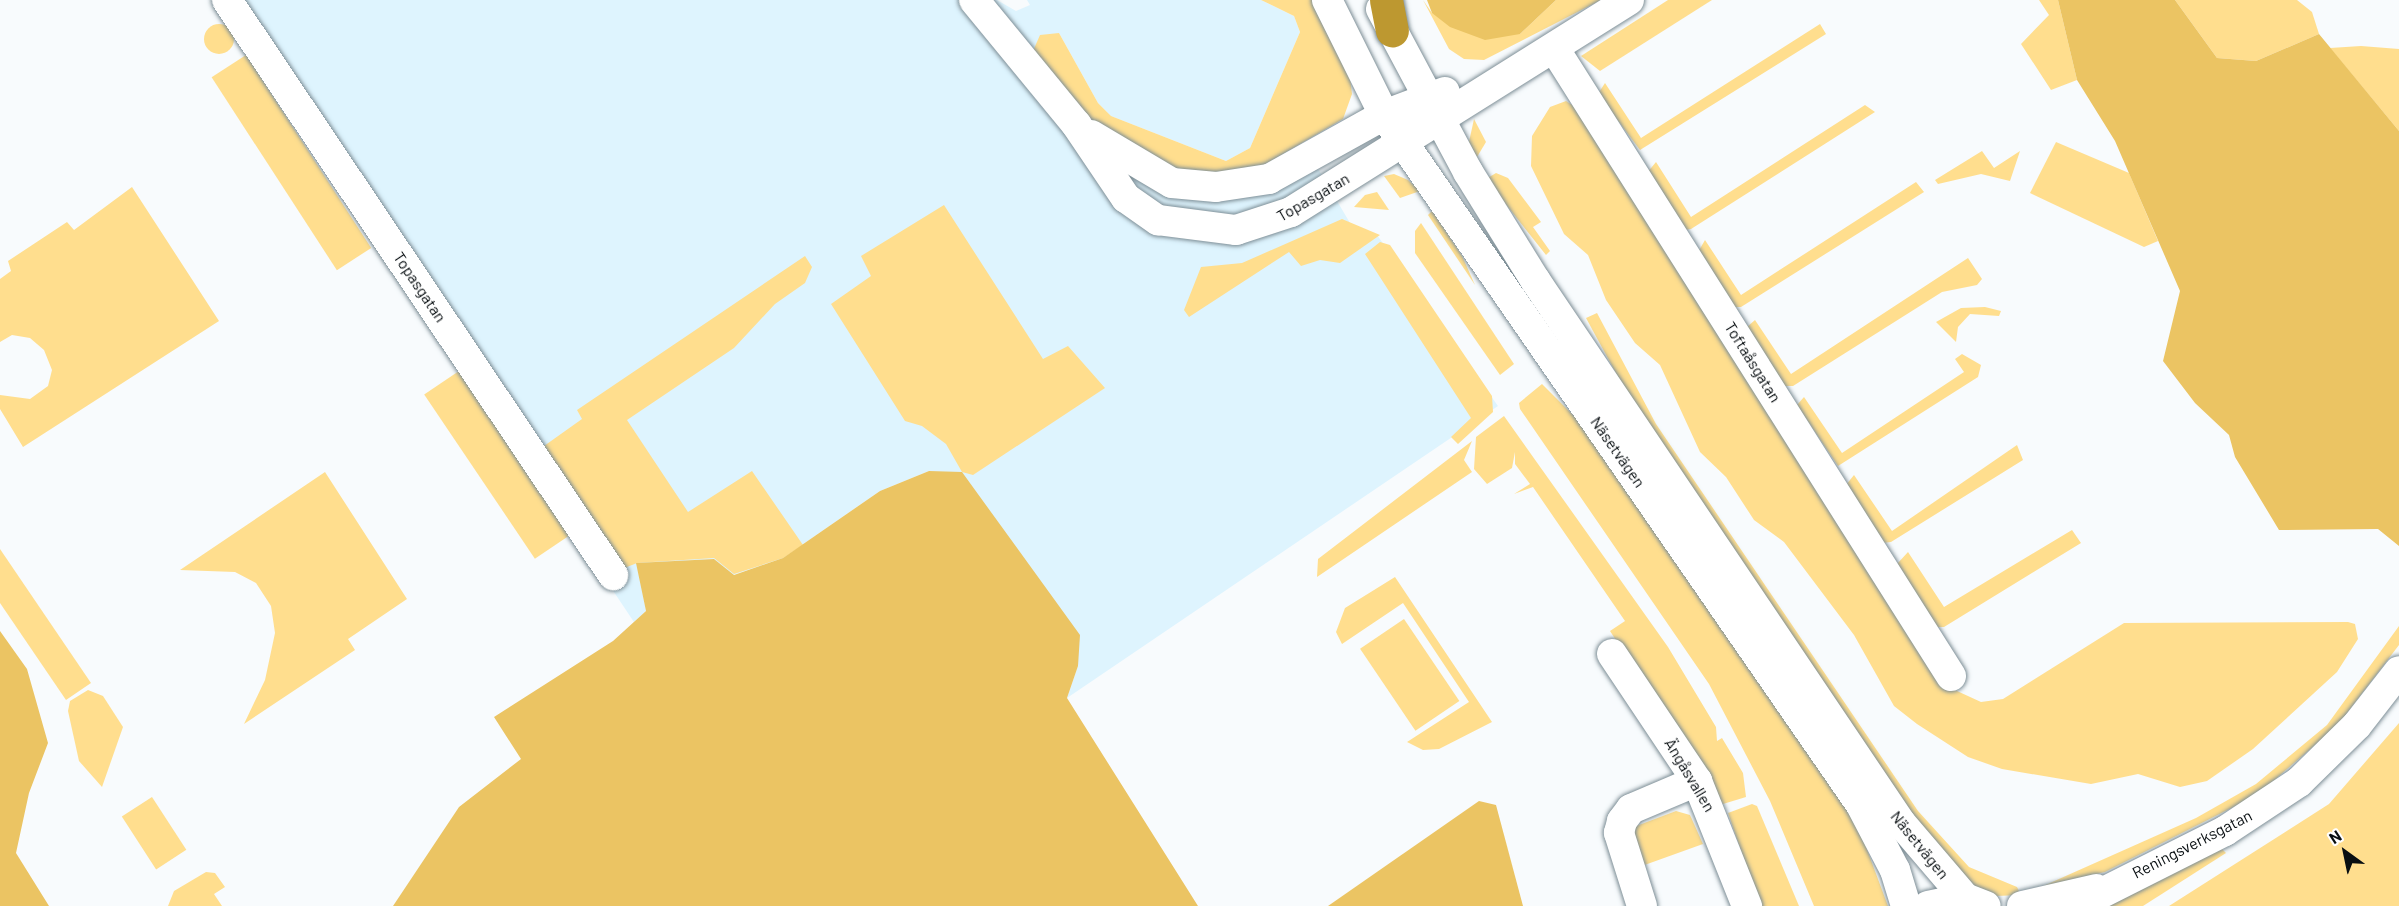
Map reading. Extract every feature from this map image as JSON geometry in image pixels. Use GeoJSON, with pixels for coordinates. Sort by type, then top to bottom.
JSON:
{"type":"FeatureCollection","features":[{"type":"Feature","properties":{"kind":"street","name":"Topasgatan"},"geometry":{"type":"LineString","coordinates":[[227,0],[613,575]]}},
{"type":"Feature","properties":{"kind":"street","name":"Topasgatan"},"geometry":{"type":"LineString","coordinates":[[974,0],[1076,124],[1126,198],[1158,220],[1209,229],[1245,228],[1291,212],[1402,142],[1433,110]]}},
{"type":"Feature","properties":{"kind":"street","name":"Näsetvägen"},"geometry":{"type":"LineString","coordinates":[[1327,0],[1384,115],[1816,735],[1879,836],[1906,906]]}},
{"type":"Feature","properties":{"kind":"street","name":"Näsetvägen"},"geometry":{"type":"LineString","coordinates":[[1376,0],[1389,15],[1433,110],[1524,262],[1705,536],[1901,823],[1975,902]]}},
{"type":"Feature","properties":{"kind":"street"},"geometry":{"type":"LineString","coordinates":[[1433,110],[1554,48],[1629,0]]}},
{"type":"Feature","properties":{"kind":"street","name":"Toftaåsgatan"},"geometry":{"type":"LineString","coordinates":[[1554,48],[1951,676]]}},
{"type":"Feature","properties":{"kind":"street","name":"Topasgatan"},"geometry":{"type":"LineString","coordinates":[[1076,124],[1151,175],[1172,183],[1216,187],[1269,179],[1384,115],[1433,110]]}},
{"type":"Feature","properties":{"kind":"street","name":"Ängåsvallen"},"geometry":{"type":"LineString","coordinates":[[1612,654],[1697,781],[1747,906]]}},
{"type":"Feature","properties":{"kind":"street","name":"Reningsverksgatan"},"geometry":{"type":"LineString","coordinates":[[2076,906],[2108,886],[2225,831],[2299,782],[2357,725],[2399,671]]}},
{"type":"Feature","properties":{"kind":"street"},"geometry":{"type":"LineString","coordinates":[[1642,906],[1619,833],[1622,821],[1631,809],[1697,781]]}},
{"type":"Feature","properties":{"kind":"street","name":"Reningsverksgatan"},"geometry":{"type":"LineString","coordinates":[[2022,906],[2108,886]]}},
{"type":"Feature","properties":{"kind":"street"},"geometry":{"type":"LineString","coordinates":[[1928,906],[1975,902]]}},
{"type":"Feature","properties":{"kind":"shaded area"},"geometry":{"type":"Polygon","coordinates":[[[218,0],[997,0],[1016,11],[1030,5],[1027,0],[1261,0],[1294,16],[1300,32],[1250,148],[1226,161],[1111,116],[1183,176],[1304,145],[1350,223],[1377,235],[1498,406],[1067,698],[1078,666],[929,471],[880,491],[783,558],[733,575],[714,559],[637,564],[646,611],[634,622],[218,0]],[[1059,33],[1033,51],[1111,116],[1098,103],[1059,33]]]}},
{"type":"Feature","properties":{"kind":"shaded area"},"geometry":{"type":"Polygon","coordinates":[[[1261,0],[1314,0],[1350,77],[1352,94],[1343,119],[1252,172],[1183,176],[1091,123],[1033,51],[1040,35],[1059,33],[1098,103],[1111,116],[1226,161],[1250,148],[1300,32],[1294,16],[1261,0]]]}},
{"type":"Feature","properties":{"kind":"shaded area"},"geometry":{"type":"Polygon","coordinates":[[[1423,0],[1432,13],[1520,34],[1556,0],[1601,0],[1484,60],[1464,59],[1449,49],[1423,0]]]}},
{"type":"Feature","properties":{"kind":"shaded area"},"geometry":{"type":"Polygon","coordinates":[[[1427,0],[1556,0],[1520,34],[1485,40],[1450,27],[1432,13],[1427,0]]]}},
{"type":"Feature","properties":{"kind":"shaded area"},"geometry":{"type":"Polygon","coordinates":[[[1668,0],[1712,0],[1600,71],[1581,56],[1668,0]]]}},
{"type":"Feature","properties":{"kind":"shaded area"},"geometry":{"type":"Polygon","coordinates":[[[2039,0],[2058,0],[2077,80],[2051,90],[2021,44],[2049,15],[2039,0]]]}},
{"type":"Feature","properties":{"kind":"shaded area"},"geometry":{"type":"Polygon","coordinates":[[[2058,0],[2175,0],[2217,58],[2256,61],[2319,34],[2399,131],[2399,546],[2378,529],[2279,530],[2235,457],[2229,435],[2195,403],[2163,361],[2180,291],[2115,141],[2077,80],[2058,0]]]}},
{"type":"Feature","properties":{"kind":"shaded area"},"geometry":{"type":"Polygon","coordinates":[[[2175,0],[2297,0],[2312,12],[2319,34],[2256,61],[2217,58],[2175,0]]]}},
{"type":"Feature","properties":{"kind":"shaded area"},"geometry":{"type":"Polygon","coordinates":[[[219,24],[225,25],[233,33],[233,45],[225,53],[219,54],[213,53],[205,45],[204,39],[205,33],[213,25],[219,24]]]}},
{"type":"Feature","properties":{"kind":"shaded area"},"geometry":{"type":"Polygon","coordinates":[[[1820,24],[1826,34],[1640,150],[1598,94],[1605,83],[1641,138],[1820,24]]]}},
{"type":"Feature","properties":{"kind":"shaded area"},"geometry":{"type":"Polygon","coordinates":[[[2361,46],[2399,49],[2399,131],[2330,48],[2361,46]]]}},
{"type":"Feature","properties":{"kind":"shaded area"},"geometry":{"type":"Polygon","coordinates":[[[246,55],[371,248],[337,270],[212,77],[246,55]]]}},
{"type":"Feature","properties":{"kind":"shaded area"},"geometry":{"type":"Polygon","coordinates":[[[1566,101],[1577,108],[1944,685],[1981,702],[2003,699],[2124,623],[2348,622],[2355,624],[2358,639],[2337,672],[2253,749],[2207,781],[2180,787],[2138,774],[2091,784],[2002,769],[1968,757],[1917,724],[1894,706],[1854,635],[1784,542],[1754,520],[1726,477],[1700,452],[1660,365],[1635,343],[1606,300],[1588,255],[1564,234],[1531,166],[1532,136],[1550,107],[1566,101]]]}},
{"type":"Feature","properties":{"kind":"shaded area"},"geometry":{"type":"Polygon","coordinates":[[[1865,105],[1875,112],[1691,229],[1684,230],[1647,173],[1656,162],[1691,217],[1865,105]]]}},
{"type":"Feature","properties":{"kind":"shaded area"},"geometry":{"type":"Polygon","coordinates":[[[1474,119],[1486,142],[1477,157],[1469,142],[1474,119]]]}},
{"type":"Feature","properties":{"kind":"shaded area"},"geometry":{"type":"Polygon","coordinates":[[[2056,142],[2129,173],[2158,241],[2144,247],[2030,193],[2056,142]]]}},
{"type":"Feature","properties":{"kind":"shaded area"},"geometry":{"type":"Polygon","coordinates":[[[1982,151],[1994,168],[2020,151],[2010,181],[1981,174],[1938,184],[1935,180],[1982,151]]]}},
{"type":"Feature","properties":{"kind":"shaded area"},"geometry":{"type":"Polygon","coordinates":[[[1496,173],[1508,178],[1541,222],[1533,227],[1550,251],[1546,255],[1486,179],[1496,173]]]}},
{"type":"Feature","properties":{"kind":"shaded area"},"geometry":{"type":"Polygon","coordinates":[[[1394,174],[1408,180],[1420,191],[1400,198],[1384,176],[1394,174]]]}},
{"type":"Feature","properties":{"kind":"shaded area"},"geometry":{"type":"Polygon","coordinates":[[[1916,182],[1924,192],[1741,307],[1733,307],[1697,254],[1705,240],[1741,295],[1916,182]]]}},
{"type":"Feature","properties":{"kind":"shaded area"},"geometry":{"type":"Polygon","coordinates":[[[132,187],[219,321],[23,447],[0,409],[0,395],[30,399],[48,386],[52,370],[44,350],[30,338],[12,335],[0,342],[0,279],[11,271],[8,261],[67,222],[74,230],[132,187]]]}},
{"type":"Feature","properties":{"kind":"shaded area"},"geometry":{"type":"Polygon","coordinates":[[[1377,192],[1389,210],[1354,207],[1365,195],[1377,192]]]}},
{"type":"Feature","properties":{"kind":"shaded area"},"geometry":{"type":"Polygon","coordinates":[[[944,205],[1043,359],[1068,346],[1105,388],[973,475],[962,472],[946,444],[922,426],[905,421],[831,304],[871,276],[861,256],[944,205]]]}},
{"type":"Feature","properties":{"kind":"shaded area"},"geometry":{"type":"Polygon","coordinates":[[[1432,211],[1462,256],[1475,285],[1428,215],[1432,211]]]}},
{"type":"Feature","properties":{"kind":"shaded area"},"geometry":{"type":"Polygon","coordinates":[[[1342,219],[1380,235],[1340,263],[1320,260],[1301,266],[1289,252],[1189,317],[1184,310],[1201,267],[1242,263],[1342,219]]]}},
{"type":"Feature","properties":{"kind":"shaded area"},"geometry":{"type":"Polygon","coordinates":[[[1421,223],[1514,364],[1500,375],[1415,253],[1415,231],[1421,223]]]}},
{"type":"Feature","properties":{"kind":"shaded area"},"geometry":{"type":"Polygon","coordinates":[[[1380,242],[1390,245],[1492,396],[1493,412],[1458,444],[1451,437],[1471,418],[1365,254],[1380,242]]]}},
{"type":"Feature","properties":{"kind":"shaded area"},"geometry":{"type":"Polygon","coordinates":[[[805,256],[812,267],[805,283],[775,304],[734,348],[627,420],[688,512],[752,471],[803,545],[783,558],[734,574],[714,558],[637,563],[622,569],[544,446],[582,419],[577,410],[805,256]]]}},
{"type":"Feature","properties":{"kind":"shaded area"},"geometry":{"type":"Polygon","coordinates":[[[1968,258],[1982,279],[1977,285],[1942,292],[1793,386],[1781,386],[1747,327],[1755,320],[1791,374],[1968,258]]]}},
{"type":"Feature","properties":{"kind":"shaded area"},"geometry":{"type":"Polygon","coordinates":[[[1985,307],[2001,311],[1999,316],[1970,314],[1958,327],[1956,342],[1936,322],[1961,308],[1985,307]]]}},
{"type":"Feature","properties":{"kind":"shaded area"},"geometry":{"type":"Polygon","coordinates":[[[1597,313],[1656,424],[1918,811],[1969,867],[2017,887],[2021,895],[1996,896],[1973,887],[1946,863],[1623,386],[1586,318],[1597,313]]]}},
{"type":"Feature","properties":{"kind":"shaded area"},"geometry":{"type":"Polygon","coordinates":[[[1962,354],[1981,365],[1978,377],[1838,466],[1797,405],[1804,397],[1842,453],[1964,372],[1955,359],[1962,354]]]}},
{"type":"Feature","properties":{"kind":"shaded area"},"geometry":{"type":"Polygon","coordinates":[[[459,371],[570,535],[535,559],[424,394],[459,371]]]}},
{"type":"Feature","properties":{"kind":"shaded area"},"geometry":{"type":"Polygon","coordinates":[[[1542,384],[1575,417],[1859,828],[1888,906],[1814,906],[1770,801],[1709,684],[1520,409],[1519,403],[1542,384]]]}},
{"type":"Feature","properties":{"kind":"shaded area"},"geometry":{"type":"Polygon","coordinates":[[[1504,416],[1668,647],[1716,727],[1717,741],[1722,738],[1743,773],[1746,797],[1723,804],[1610,631],[1625,621],[1533,487],[1514,494],[1530,484],[1515,464],[1515,452],[1512,468],[1487,484],[1474,469],[1476,437],[1504,416]]]}},
{"type":"Feature","properties":{"kind":"shaded area"},"geometry":{"type":"Polygon","coordinates":[[[1472,441],[1464,460],[1472,472],[1317,577],[1318,559],[1472,441]]]}},
{"type":"Feature","properties":{"kind":"shaded area"},"geometry":{"type":"Polygon","coordinates":[[[2017,445],[2023,460],[1891,542],[1882,543],[1846,485],[1854,475],[1892,531],[2017,445]]]}},
{"type":"Feature","properties":{"kind":"shaded area"},"geometry":{"type":"Polygon","coordinates":[[[929,471],[962,472],[1080,635],[1078,666],[1067,698],[1198,906],[393,906],[459,807],[521,759],[494,717],[613,641],[646,611],[636,563],[714,559],[734,575],[783,558],[880,491],[929,471]]]}},
{"type":"Feature","properties":{"kind":"shaded area"},"geometry":{"type":"Polygon","coordinates":[[[325,472],[407,599],[348,639],[355,650],[244,724],[265,680],[275,633],[271,606],[256,583],[235,572],[180,570],[325,472]]]}},
{"type":"Feature","properties":{"kind":"shaded area"},"geometry":{"type":"Polygon","coordinates":[[[2072,530],[2081,543],[1944,627],[1934,627],[1897,564],[1908,552],[1944,607],[2072,530]]]}},
{"type":"Feature","properties":{"kind":"shaded area"},"geometry":{"type":"Polygon","coordinates":[[[0,549],[91,683],[66,700],[0,603],[0,549]]]}},
{"type":"Feature","properties":{"kind":"shaded area"},"geometry":{"type":"Polygon","coordinates":[[[1395,577],[1492,722],[1439,749],[1423,750],[1407,742],[1469,702],[1403,603],[1342,644],[1336,632],[1345,608],[1395,577]]]}},
{"type":"Feature","properties":{"kind":"shaded area"},"geometry":{"type":"Polygon","coordinates":[[[1404,619],[1459,701],[1415,731],[1360,649],[1404,619]]]}},
{"type":"Feature","properties":{"kind":"shaded area"},"geometry":{"type":"Polygon","coordinates":[[[2399,626],[2399,645],[2337,726],[2257,795],[2105,872],[2041,887],[2196,818],[2256,784],[2327,725],[2399,626]]]}},
{"type":"Feature","properties":{"kind":"shaded area"},"geometry":{"type":"Polygon","coordinates":[[[0,631],[27,669],[48,743],[29,793],[16,853],[49,906],[0,906],[0,631]]]}},
{"type":"Feature","properties":{"kind":"shaded area"},"geometry":{"type":"Polygon","coordinates":[[[88,690],[103,696],[123,727],[102,787],[79,761],[68,711],[70,701],[88,690]]]}},
{"type":"Feature","properties":{"kind":"shaded area"},"geometry":{"type":"Polygon","coordinates":[[[2399,723],[2399,906],[2169,906],[2329,804],[2399,723]]]}},
{"type":"Feature","properties":{"kind":"shaded area"},"geometry":{"type":"Polygon","coordinates":[[[152,797],[186,850],[156,869],[122,817],[152,797]]]}},
{"type":"Feature","properties":{"kind":"shaded area"},"geometry":{"type":"Polygon","coordinates":[[[1479,801],[1496,805],[1523,906],[1328,906],[1479,801]]]}},
{"type":"Feature","properties":{"kind":"shaded area"},"geometry":{"type":"Polygon","coordinates":[[[1752,804],[1757,806],[1799,906],[1760,906],[1728,813],[1752,804]]]}},
{"type":"Feature","properties":{"kind":"shaded area"},"geometry":{"type":"Polygon","coordinates":[[[1676,811],[1690,815],[1703,844],[1639,867],[1631,828],[1676,811]]]}},
{"type":"Feature","properties":{"kind":"shaded area"},"geometry":{"type":"Polygon","coordinates":[[[2222,849],[2226,853],[2143,906],[2097,906],[2222,849]]]}},
{"type":"Feature","properties":{"kind":"shaded area"},"geometry":{"type":"Polygon","coordinates":[[[206,872],[215,873],[225,887],[214,894],[222,906],[168,906],[174,891],[206,872]]]}}]}
